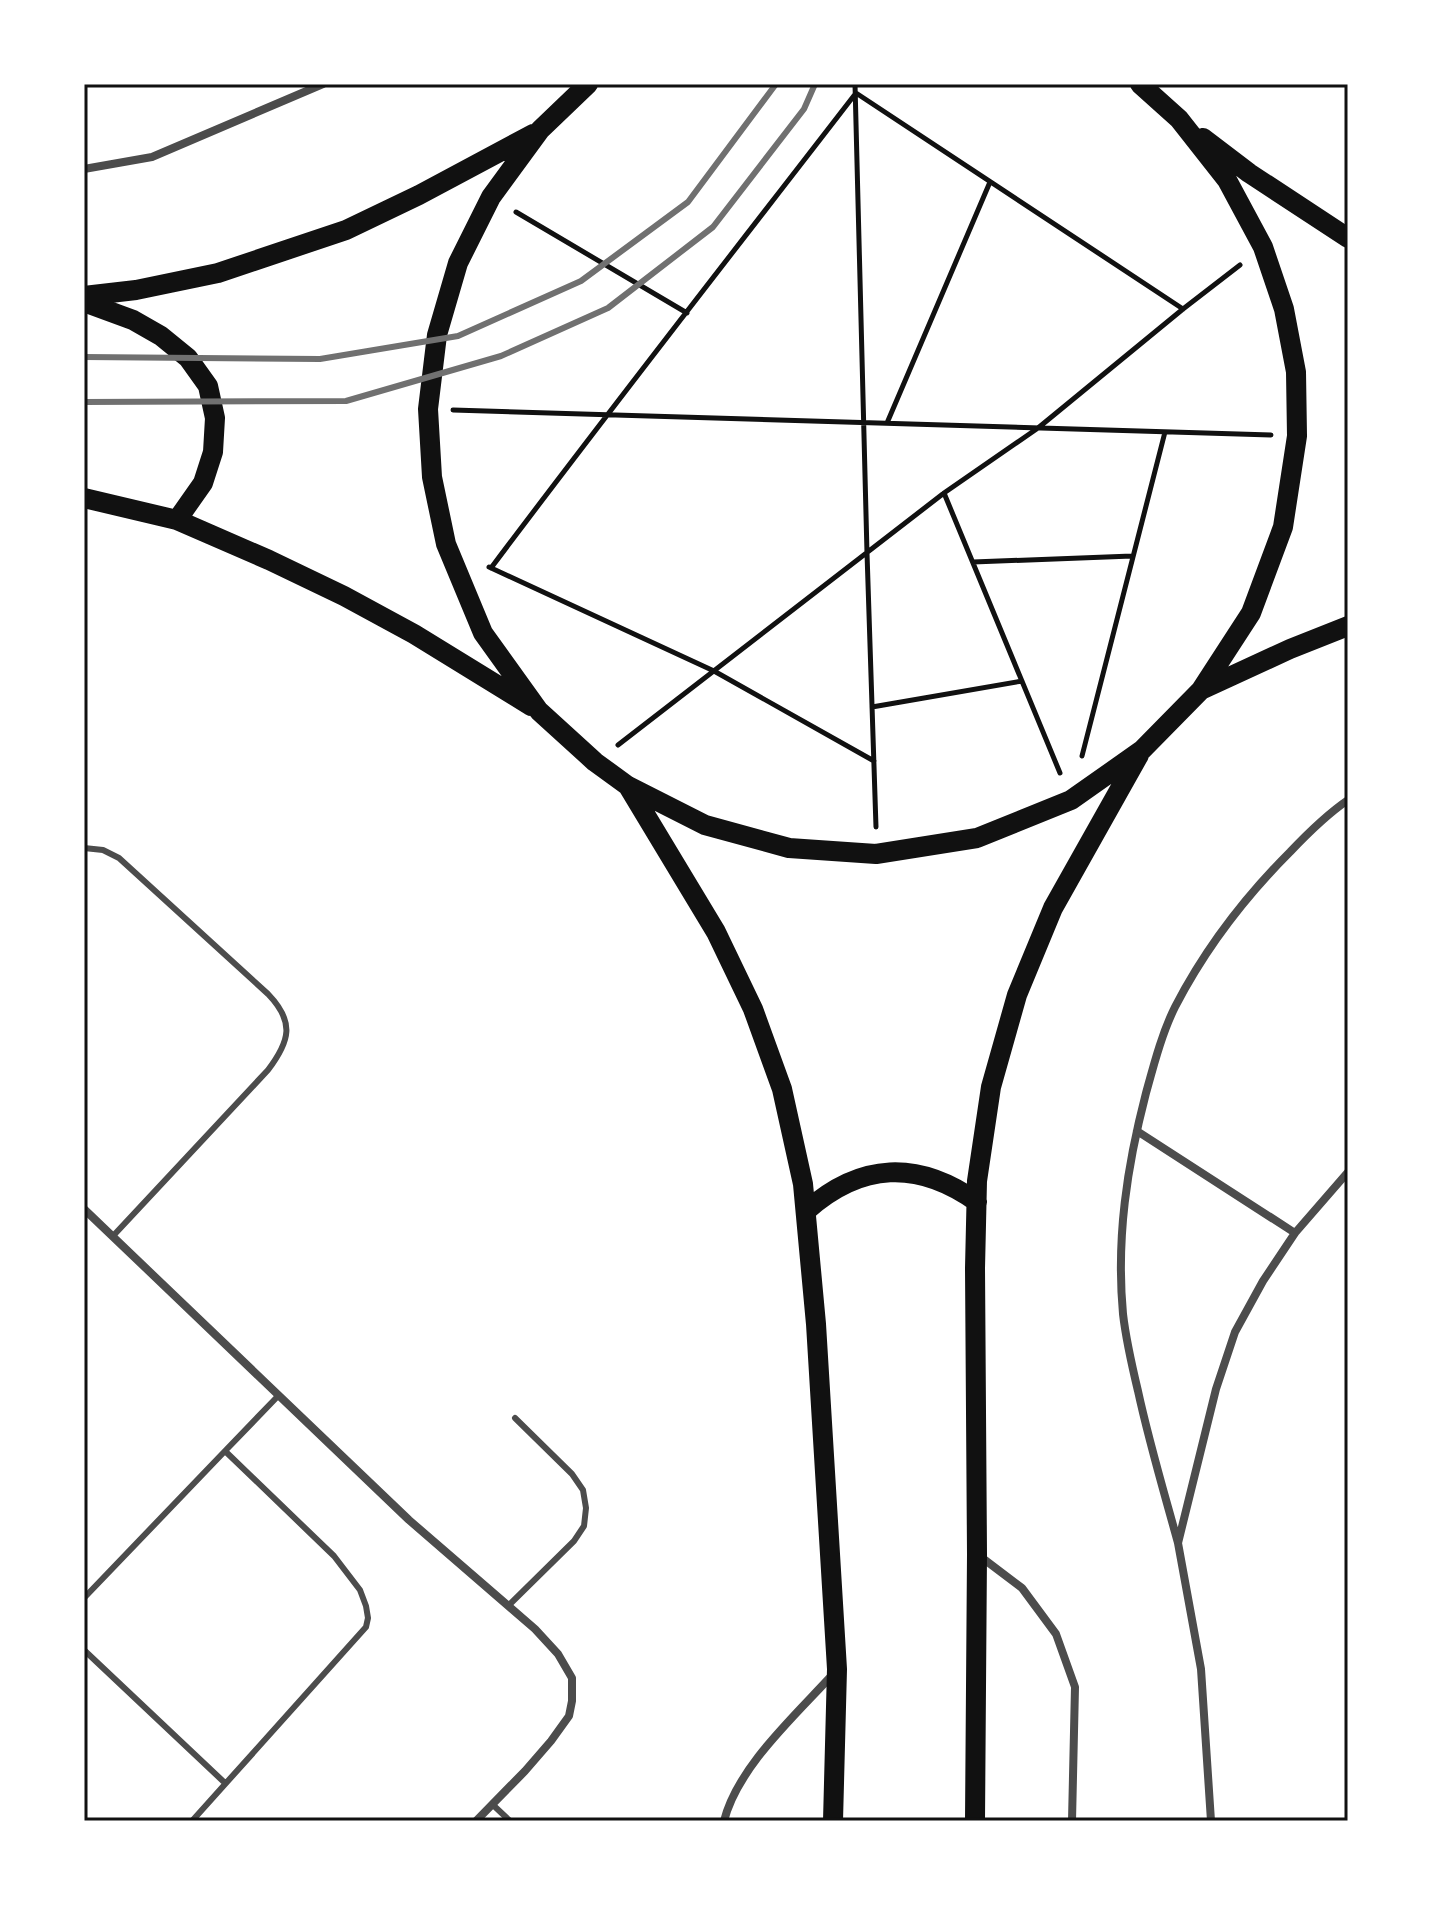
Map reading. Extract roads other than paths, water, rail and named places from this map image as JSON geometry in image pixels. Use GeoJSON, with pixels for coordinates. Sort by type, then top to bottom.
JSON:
{"type":"FeatureCollection","features":[{"type":"Feature","properties":{"kind":"main road"},"geometry":{"type":"LineString","coordinates":[[539,711],[483,633],[446,544],[432,477],[428,409],[437,335],[458,263],[491,197],[540,130],[588,84]]}},
{"type":"Feature","properties":{"kind":"main road"},"geometry":{"type":"LineString","coordinates":[[1140,84],[1179,119],[1249,173],[1348,238]]}},
{"type":"Feature","properties":{"kind":"main road"},"geometry":{"type":"LineString","coordinates":[[84,498],[177,520],[344,596],[414,634],[539,711],[595,762],[628,786],[705,825],[789,848],[876,854],[977,838],[1071,800],[1142,750],[1201,690],[1251,613],[1283,527],[1297,436],[1296,372],[1284,309],[1263,247],[1227,180],[1179,119]]}},
{"type":"Feature","properties":{"kind":"main road"},"geometry":{"type":"LineString","coordinates":[[84,299],[218,273],[346,230],[540,130]]}},
{"type":"Feature","properties":{"kind":"main road"},"geometry":{"type":"LineString","coordinates":[[84,299],[161,336],[188,358],[208,386],[215,418],[213,452],[203,483],[177,520]]}},
{"type":"Feature","properties":{"kind":"main road"},"geometry":{"type":"LineString","coordinates":[[1201,690],[1348,626]]}},
{"type":"Feature","properties":{"kind":"main road"},"geometry":{"type":"LineString","coordinates":[[975,1821],[975,1268],[977,1181],[991,1087],[1017,995],[1053,908],[1142,750]]}},
{"type":"Feature","properties":{"kind":"main road"},"geometry":{"type":"LineString","coordinates":[[628,786],[716,932],[753,1009],[782,1089],[803,1184],[816,1324],[837,1669],[833,1821]]}},
{"type":"Feature","properties":{"kind":"main road"},"geometry":{"type":"LineString","coordinates":[[806,1211],[844,1183],[890,1172],[914,1173],[936,1179],[958,1188],[977,1202]]}},
{"type":"Feature","properties":{"kind":"street"},"geometry":{"type":"LineString","coordinates":[[84,169],[152,157],[323,84]]}},
{"type":"Feature","properties":{"kind":"street"},"geometry":{"type":"LineString","coordinates":[[1211,1821],[1201,1669],[1178,1543],[1151,1449],[1124,1316],[1121,1262],[1125,1190],[1154,1063],[1174,1009],[1198,967],[1222,930],[1260,882],[1326,815],[1348,800]]}},
{"type":"Feature","properties":{"kind":"street"},"geometry":{"type":"LineString","coordinates":[[1137,1131],[1295,1233]]}},
{"type":"Feature","properties":{"kind":"street"},"geometry":{"type":"LineString","coordinates":[[1178,1543],[1216,1389],[1235,1332],[1263,1281],[1295,1233],[1348,1172]]}},
{"type":"Feature","properties":{"kind":"street"},"geometry":{"type":"LineString","coordinates":[[84,1209],[409,1520],[535,1629],[558,1654],[572,1678],[569,1716],[551,1741],[476,1821]]}},
{"type":"Feature","properties":{"kind":"street"},"geometry":{"type":"LineString","coordinates":[[977,1554],[1022,1588],[1056,1634],[1075,1687],[1072,1821]]}},
{"type":"Feature","properties":{"kind":"street"},"geometry":{"type":"LineString","coordinates":[[724,1821],[728,1805],[754,1761],[837,1669]]}},
{"type":"Feature","properties":{"kind":"lane"},"geometry":{"type":"LineString","coordinates":[[84,848],[103,850],[119,858],[268,994],[287,1022],[286,1039],[268,1070],[113,1236]]}},
{"type":"Feature","properties":{"kind":"lane"},"geometry":{"type":"LineString","coordinates":[[84,1598],[279,1395]]}},
{"type":"Feature","properties":{"kind":"lane"},"geometry":{"type":"LineString","coordinates":[[508,1606],[574,1541],[584,1526],[586,1508],[583,1490],[572,1474],[515,1418]]}},
{"type":"Feature","properties":{"kind":"lane"},"geometry":{"type":"LineString","coordinates":[[192,1821],[366,1627],[368,1618],[360,1590],[334,1556],[225,1451]]}},
{"type":"Feature","properties":{"kind":"lane"},"geometry":{"type":"LineString","coordinates":[[84,1650],[225,1783]]}},
{"type":"Feature","properties":{"kind":"lane"},"geometry":{"type":"LineString","coordinates":[[492,1804],[510,1821]]}},
{"type":"Feature","properties":{"kind":"railway"},"geometry":{"type":"LineString","coordinates":[[84,357],[320,359],[458,336],[581,281],[688,202],[776,84]]}},
{"type":"Feature","properties":{"kind":"railway"},"geometry":{"type":"LineString","coordinates":[[84,402],[346,401],[501,356],[608,308],[713,227],[804,109],[815,84]]}}]}
